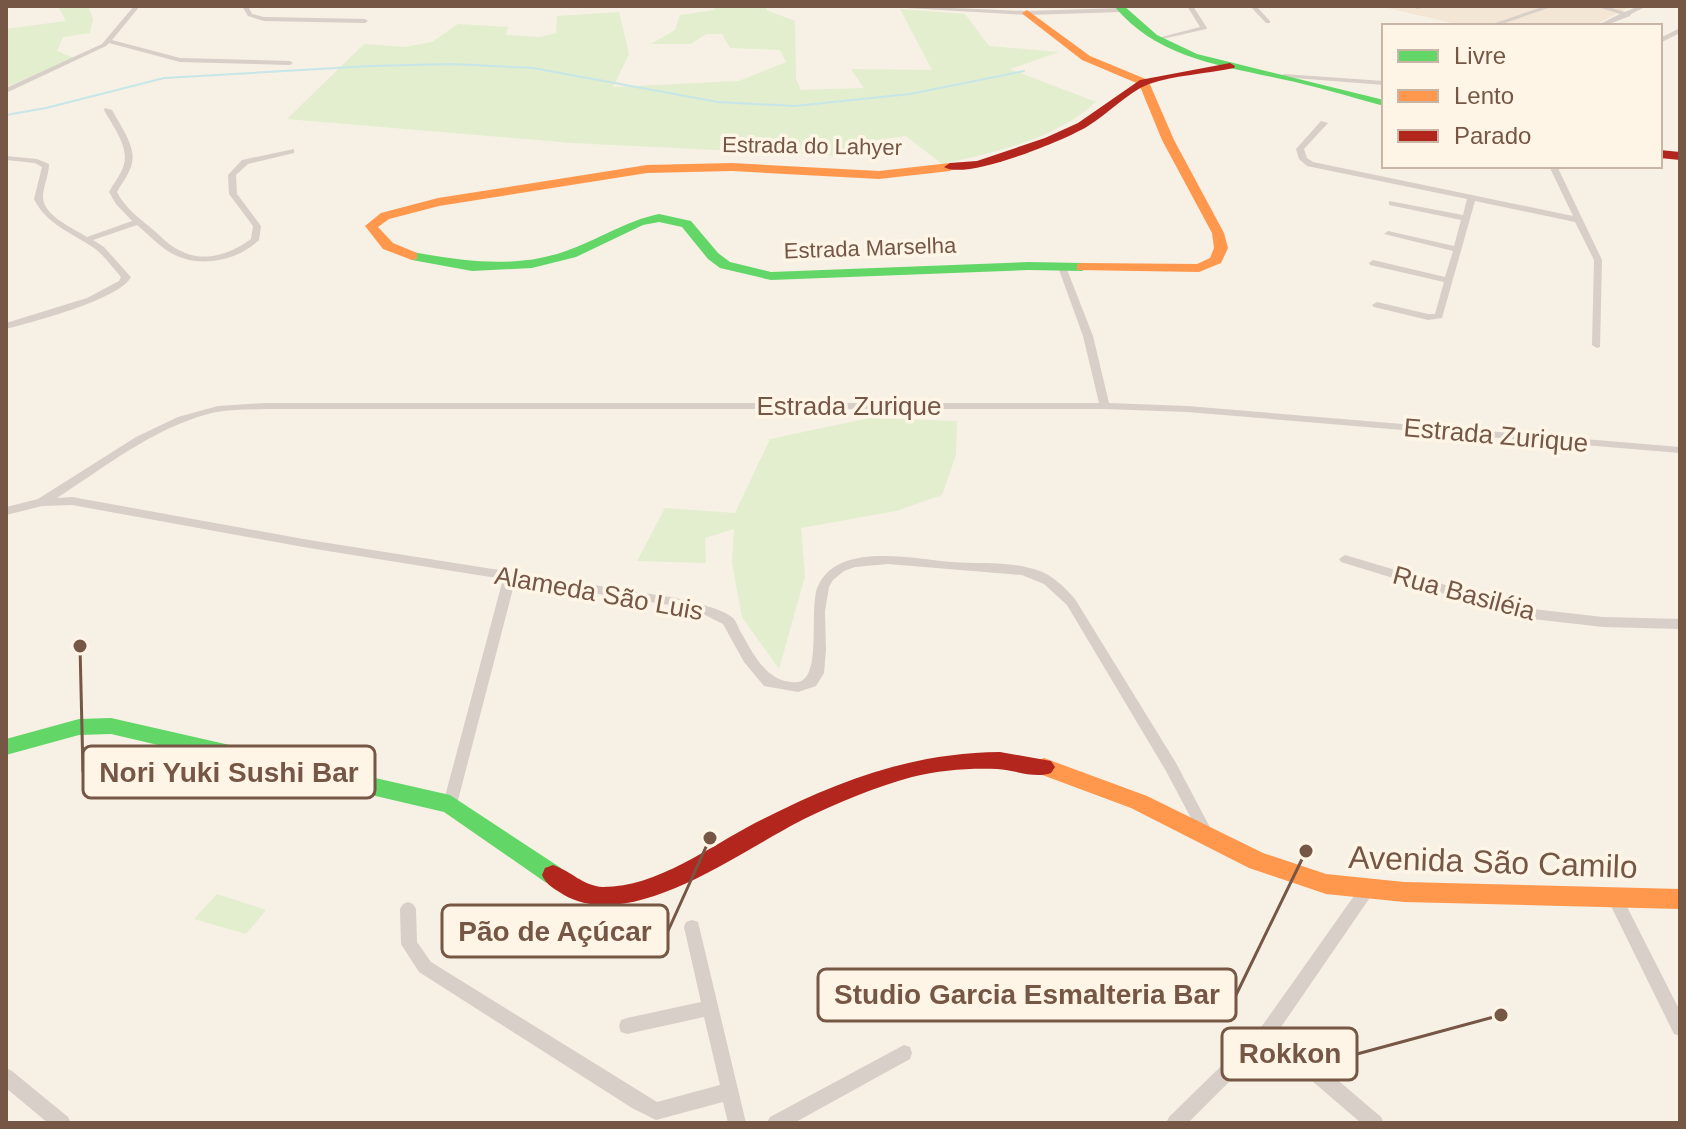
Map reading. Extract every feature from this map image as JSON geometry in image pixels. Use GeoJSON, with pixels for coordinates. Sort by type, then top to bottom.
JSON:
{"type":"FeatureCollection","features":[{"type":"Feature","properties":{"kind":"street"},"geometry":{"type":"LineString","coordinates":[[6,91],[81,58],[110,41],[137,6]]}},
{"type":"Feature","properties":{"kind":"street"},"geometry":{"type":"LineString","coordinates":[[245,6],[250,15],[264,19],[365,21]]}},
{"type":"Feature","properties":{"kind":"street"},"geometry":{"type":"LineString","coordinates":[[907,6],[1027,13],[1120,8],[1126,18],[1156,40],[1187,55],[1382,102]]}},
{"type":"Feature","properties":{"kind":"street"},"geometry":{"type":"LineString","coordinates":[[1156,40],[1204,28],[1190,6]]}},
{"type":"Feature","properties":{"kind":"street"},"geometry":{"type":"LineString","coordinates":[[1253,6],[1268,22]]}},
{"type":"Feature","properties":{"kind":"street"},"geometry":{"type":"LineString","coordinates":[[1419,8],[1428,6]]}},
{"type":"Feature","properties":{"kind":"street"},"geometry":{"type":"LineString","coordinates":[[1496,24],[1551,6]]}},
{"type":"Feature","properties":{"kind":"street"},"geometry":{"type":"LineString","coordinates":[[1598,6],[1628,15]]}},
{"type":"Feature","properties":{"kind":"street"},"geometry":{"type":"LineString","coordinates":[[1604,24],[1644,6]]}},
{"type":"Feature","properties":{"kind":"street"},"geometry":{"type":"LineString","coordinates":[[1027,13],[1086,58],[1144,82]]}},
{"type":"Feature","properties":{"kind":"street"},"geometry":{"type":"LineString","coordinates":[[110,41],[180,60],[290,63]]}},
{"type":"Feature","properties":{"kind":"street","name":"Estrada do Lahyer"},"geometry":{"type":"LineString","coordinates":[[371,226],[385,216],[438,202],[636,171],[693,167],[879,175],[957,168],[1001,158],[1082,125],[1144,82],[1230,66]]}},
{"type":"Feature","properties":{"kind":"street"},"geometry":{"type":"LineString","coordinates":[[1281,76],[1382,83]]}},
{"type":"Feature","properties":{"kind":"street","name":"Estrada Marselha"},"geometry":{"type":"LineString","coordinates":[[371,226],[383,243],[406,255],[474,268],[541,264],[594,245],[630,225],[670,218],[692,228],[719,261],[748,273],[771,276],[1062,267],[1189,269],[1209,265],[1219,256],[1218,233],[1156,121],[1144,82]]}},
{"type":"Feature","properties":{"kind":"street"},"geometry":{"type":"LineString","coordinates":[[108,110],[129,151],[128,166],[113,192],[138,222],[185,257],[215,258],[244,248],[255,240],[257,226],[233,194],[232,175],[245,162],[291,151]]}},
{"type":"Feature","properties":{"kind":"street"},"geometry":{"type":"LineString","coordinates":[[1324,123],[1300,149],[1303,159],[1310,164],[1471,200],[1580,220]]}},
{"type":"Feature","properties":{"kind":"street"},"geometry":{"type":"LineString","coordinates":[[6,158],[37,161],[46,166],[38,199],[42,207],[50,217],[89,239],[126,276],[123,283],[79,305],[6,326]]}},
{"type":"Feature","properties":{"kind":"street"},"geometry":{"type":"LineString","coordinates":[[1554,168],[1598,260],[1597,345]]}},
{"type":"Feature","properties":{"kind":"street"},"geometry":{"type":"LineString","coordinates":[[1377,305],[1428,317],[1439,316],[1471,200]]}},
{"type":"Feature","properties":{"kind":"street"},"geometry":{"type":"LineString","coordinates":[[1392,203],[1466,218]]}},
{"type":"Feature","properties":{"kind":"street"},"geometry":{"type":"LineString","coordinates":[[89,239],[138,222]]}},
{"type":"Feature","properties":{"kind":"street"},"geometry":{"type":"LineString","coordinates":[[1388,234],[1456,249]]}},
{"type":"Feature","properties":{"kind":"street"},"geometry":{"type":"LineString","coordinates":[[1373,263],[1448,280]]}},
{"type":"Feature","properties":{"kind":"street"},"geometry":{"type":"LineString","coordinates":[[1062,267],[1088,336],[1105,406]]}},
{"type":"Feature","properties":{"kind":"street","name":"Estrada Zurique"},"geometry":{"type":"LineString","coordinates":[[42,502],[140,440],[194,415],[221,408],[1105,406],[1187,409],[1680,450]]}},
{"type":"Feature","properties":{"kind":"street","name":"Alameda São Luis"},"geometry":{"type":"LineString","coordinates":[[6,511],[42,502],[72,501],[676,602],[709,612],[732,625],[749,659],[766,680],[798,687],[811,682],[817,673],[822,596],[828,579],[837,571],[860,563],[886,560],[1034,574],[1060,590],[1078,613],[1171,767],[1209,838]]}},
{"type":"Feature","properties":{"kind":"street","name":"Rua Basiléia"},"geometry":{"type":"LineString","coordinates":[[1345,559],[1523,613],[1603,622],[1680,624]]}},
{"type":"Feature","properties":{"kind":"street"},"geometry":{"type":"LineString","coordinates":[[450,804],[510,576]]}},
{"type":"Feature","properties":{"kind":"street","name":"Avenida São Camilo"},"geometry":{"type":"LineString","coordinates":[[6,747],[79,727],[111,726],[339,776],[450,804],[562,883],[581,894],[604,897],[663,883],[767,830],[895,774],[942,761],[969,758],[995,759],[1073,775],[1148,805],[1272,868],[1332,886],[1366,891],[1680,899]]}},
{"type":"Feature","properties":{"kind":"street"},"geometry":{"type":"LineString","coordinates":[[1175,1123],[1268,1032],[1366,891]]}},
{"type":"Feature","properties":{"kind":"street"},"geometry":{"type":"LineString","coordinates":[[1615,898],[1680,1028]]}},
{"type":"Feature","properties":{"kind":"street"},"geometry":{"type":"LineString","coordinates":[[408,909],[409,944],[425,967],[638,1102],[656,1111],[730,1091]]}},
{"type":"Feature","properties":{"kind":"street"},"geometry":{"type":"LineString","coordinates":[[692,927],[737,1123]]}},
{"type":"Feature","properties":{"kind":"street"},"geometry":{"type":"LineString","coordinates":[[627,1026],[711,1008]]}},
{"type":"Feature","properties":{"kind":"street"},"geometry":{"type":"LineString","coordinates":[[1268,1032],[1375,1123]]}},
{"type":"Feature","properties":{"kind":"street"},"geometry":{"type":"LineString","coordinates":[[776,1123],[904,1053]]}},
{"type":"Feature","properties":{"kind":"street"},"geometry":{"type":"LineString","coordinates":[[6,1077],[62,1123]]}},
{"type":"Feature","properties":{"kind":"shaded area"},"geometry":{"type":"Polygon","coordinates":[[[1380,6],[1631,6],[1597,24],[1456,24],[1380,6]]]}},
{"type":"Feature","properties":{"kind":"green space"},"geometry":{"type":"Polygon","coordinates":[[[58,6],[88,6],[93,19],[90,33],[63,37],[57,51],[74,58],[6,87],[6,29],[66,21],[58,6]]]}},
{"type":"Feature","properties":{"kind":"green space"},"geometry":{"type":"Polygon","coordinates":[[[714,6],[768,6],[766,10],[795,21],[796,79],[801,90],[864,88],[851,69],[932,70],[900,9],[965,14],[989,46],[1059,52],[1010,69],[1096,102],[1062,126],[1024,143],[942,164],[906,136],[875,140],[861,157],[572,143],[287,119],[364,44],[405,47],[432,42],[458,24],[508,27],[506,35],[540,37],[556,33],[557,16],[619,12],[629,54],[613,87],[739,81],[786,62],[780,50],[730,48],[722,34],[706,34],[691,44],[651,44],[675,30],[680,15],[714,10],[714,6]]]}},
{"type":"Feature","properties":{"kind":"green space"},"geometry":{"type":"Polygon","coordinates":[[[870,418],[957,421],[956,455],[942,495],[896,511],[801,528],[805,576],[779,669],[742,617],[732,563],[734,529],[705,538],[706,563],[637,561],[665,508],[735,513],[770,439],[870,418]]]}},
{"type":"Feature","properties":{"kind":"green space"},"geometry":{"type":"Polygon","coordinates":[[[217,894],[266,910],[246,934],[194,919],[217,894]]]}},
{"type":"Feature","properties":{"kind":"waterway"},"geometry":{"type":"LineString","coordinates":[[6,115],[164,78],[370,66],[452,64],[533,68],[718,102],[795,106],[910,94],[1024,71]]}},
{"type":"Feature","properties":{"kind":"traffic: fast"},"geometry":{"type":"LineString","coordinates":[[1119,6],[1135,24],[1153,37],[1194,56],[1382,102]]}},
{"type":"Feature","properties":{"kind":"traffic: fast"},"geometry":{"type":"LineString","coordinates":[[412,256],[472,267],[532,264],[571,254],[639,222],[659,218],[686,224],[713,256],[725,265],[771,276],[1028,266],[1082,267]]}},
{"type":"Feature","properties":{"kind":"traffic: fast"},"geometry":{"type":"LineString","coordinates":[[6,747],[79,727],[111,726],[450,804],[553,875]]}},
{"type":"Feature","properties":{"kind":"traffic: slow"},"geometry":{"type":"LineString","coordinates":[[1027,13],[1086,58],[1144,82],[1168,140],[1218,233],[1221,248],[1216,260],[1199,268],[1082,267]]}},
{"type":"Feature","properties":{"kind":"traffic: slow"},"geometry":{"type":"LineString","coordinates":[[412,256],[388,246],[371,226],[385,216],[438,202],[647,169],[732,167],[879,175],[950,167]]}},
{"type":"Feature","properties":{"kind":"traffic: slow"},"geometry":{"type":"LineString","coordinates":[[1044,767],[1139,802],[1257,861],[1326,884],[1404,892],[1680,899]]}},
{"type":"Feature","properties":{"kind":"traffic: jam"},"geometry":{"type":"LineString","coordinates":[[950,167],[979,164],[1049,140],[1082,125],[1144,82],[1230,66]]}},
{"type":"Feature","properties":{"kind":"traffic: jam"},"geometry":{"type":"LineString","coordinates":[[1662,154],[1680,156]]}},
{"type":"Feature","properties":{"kind":"traffic: jam"},"geometry":{"type":"LineString","coordinates":[[553,875],[588,895],[602,897],[634,893],[679,875],[798,812],[876,779],[957,761],[1000,761],[1044,767]]}},
{"type":"Feature","properties":{"kind":"place","name":"Nori Yuki Sushi Bar"},"geometry":{"type":"Point","coordinates":[80,646]}},
{"type":"Feature","properties":{"kind":"place","name":"Pão de Açúcar"},"geometry":{"type":"Point","coordinates":[710,838]}},
{"type":"Feature","properties":{"kind":"place","name":"Studio Garcia Esmalteria Bar"},"geometry":{"type":"Point","coordinates":[1306,851]}},
{"type":"Feature","properties":{"kind":"place","name":"Rokkon"},"geometry":{"type":"Point","coordinates":[1501,1015]}}]}
